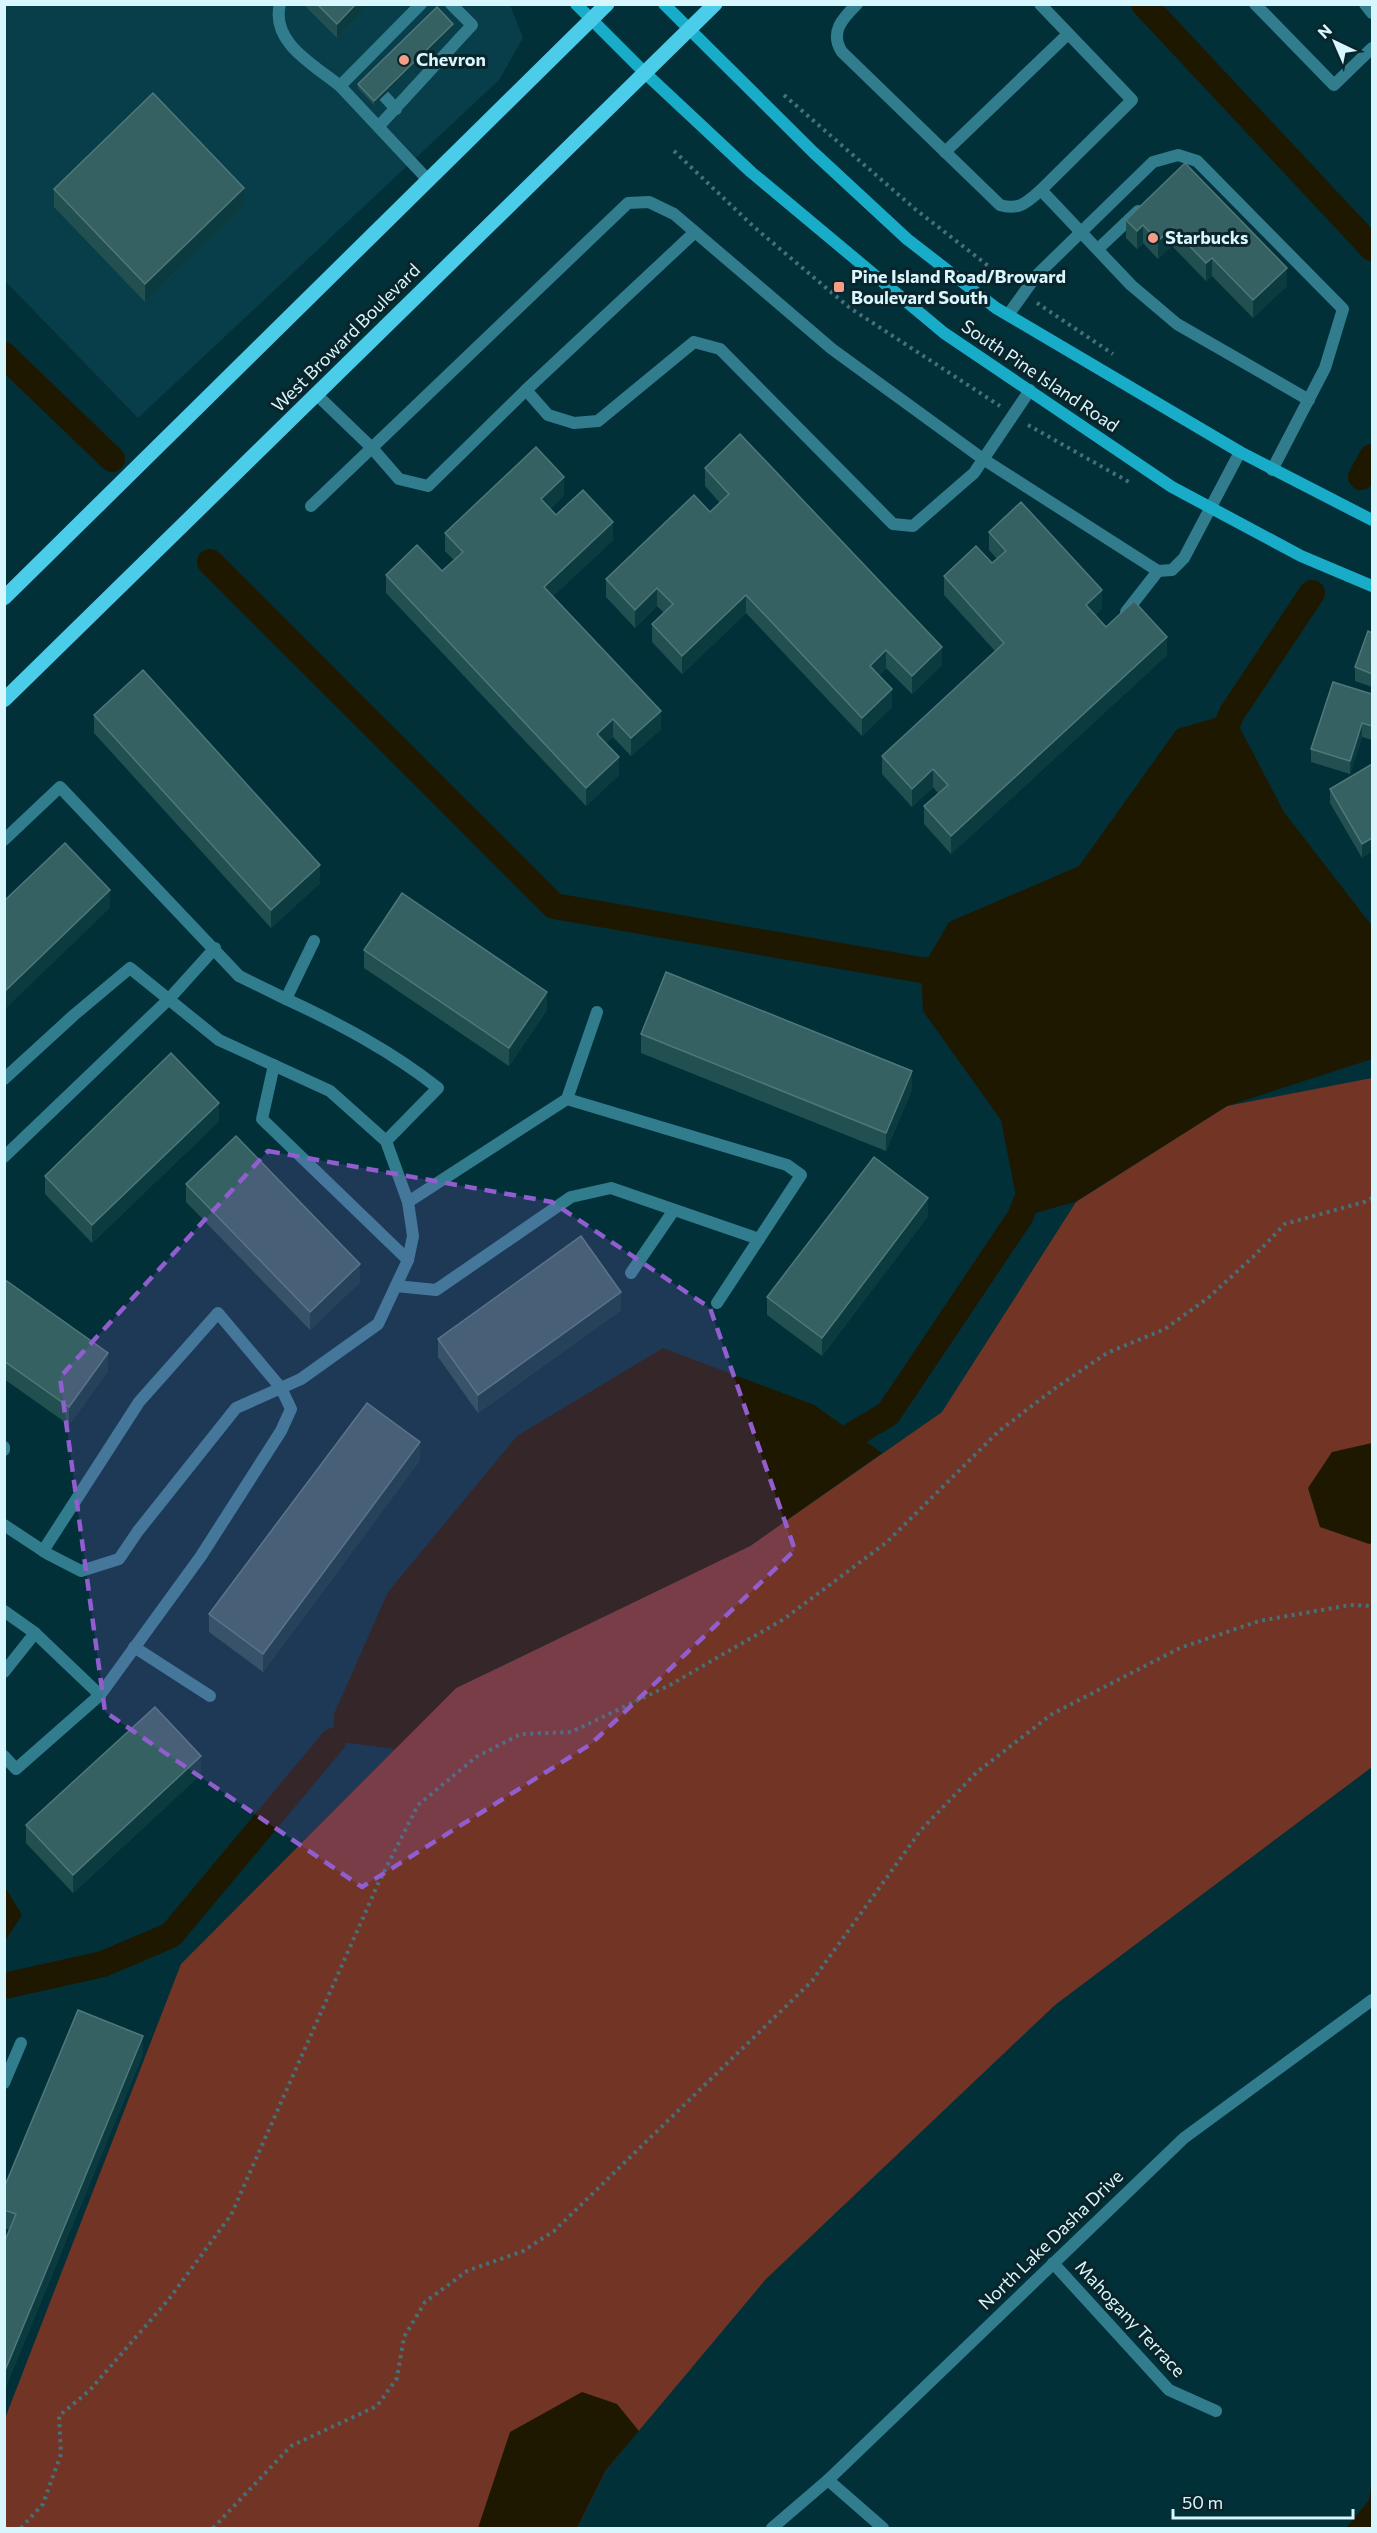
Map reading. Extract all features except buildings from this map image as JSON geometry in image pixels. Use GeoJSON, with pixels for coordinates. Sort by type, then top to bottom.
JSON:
{"type":"FeatureCollection","features":[{"type":"Feature","properties":{"kind":"main road","name":"South Pine Island Road"},"geometry":{"type":"LineString","coordinates":[[576,4],[644,72],[751,172],[936,327],[1172,487],[1301,556],[1372,586]]}},
{"type":"Feature","properties":{"kind":"main road"},"geometry":{"type":"LineString","coordinates":[[4,598],[607,4]]}},
{"type":"Feature","properties":{"kind":"main road","name":"South Pine Island Road"},"geometry":{"type":"LineString","coordinates":[[664,4],[813,152],[907,239],[1008,315],[1240,452],[1372,520]]}},
{"type":"Feature","properties":{"kind":"main road","name":"West Broward Boulevard"},"geometry":{"type":"LineString","coordinates":[[4,699],[715,4]]}},
{"type":"Feature","properties":{"kind":"street"},"geometry":{"type":"LineString","coordinates":[[280,4],[277,15],[291,45],[300,56],[340,86],[429,181]]}},
{"type":"Feature","properties":{"kind":"street"},"geometry":{"type":"LineString","coordinates":[[379,126],[422,79],[448,43],[472,26],[451,4]]}},
{"type":"Feature","properties":{"kind":"street"},"geometry":{"type":"LineString","coordinates":[[857,4],[842,19],[836,32],[837,44],[842,52],[1000,205],[1011,209],[1025,205],[1132,100],[1040,4]]}},
{"type":"Feature","properties":{"kind":"street"},"geometry":{"type":"LineString","coordinates":[[1254,4],[1334,85],[1372,48]]}},
{"type":"Feature","properties":{"kind":"street"},"geometry":{"type":"LineString","coordinates":[[1365,4],[1372,13]]}},
{"type":"Feature","properties":{"kind":"street"},"geometry":{"type":"LineString","coordinates":[[340,86],[418,8],[426,22]]}},
{"type":"Feature","properties":{"kind":"street"},"geometry":{"type":"LineString","coordinates":[[945,152],[1068,34]]}},
{"type":"Feature","properties":{"kind":"street"},"geometry":{"type":"LineString","coordinates":[[386,41],[396,51]]}},
{"type":"Feature","properties":{"kind":"street"},"geometry":{"type":"LineString","coordinates":[[358,68],[368,79]]}},
{"type":"Feature","properties":{"kind":"street"},"geometry":{"type":"LineString","coordinates":[[412,69],[422,79]]}},
{"type":"Feature","properties":{"kind":"street"},"geometry":{"type":"LineString","coordinates":[[384,96],[396,109]]}},
{"type":"Feature","properties":{"kind":"street"},"geometry":{"type":"LineString","coordinates":[[1008,315],[1036,276],[1154,162],[1178,155],[1197,161],[1343,309],[1325,368],[1272,470]]}},
{"type":"Feature","properties":{"kind":"street"},"geometry":{"type":"LineString","coordinates":[[1199,182],[1243,208]]}},
{"type":"Feature","properties":{"kind":"street"},"geometry":{"type":"LineString","coordinates":[[1041,190],[1131,285],[1177,324],[1309,400]]}},
{"type":"Feature","properties":{"kind":"street"},"geometry":{"type":"LineString","coordinates":[[311,506],[628,203],[649,202],[674,214],[832,349],[983,459],[1158,571],[1172,570],[1184,558],[1240,452]]}},
{"type":"Feature","properties":{"kind":"street"},"geometry":{"type":"LineString","coordinates":[[1098,249],[1144,206]]}},
{"type":"Feature","properties":{"kind":"street"},"geometry":{"type":"LineString","coordinates":[[317,395],[372,448],[399,479],[428,486],[526,390],[695,232]]}},
{"type":"Feature","properties":{"kind":"street"},"geometry":{"type":"LineString","coordinates":[[526,390],[548,415],[574,423],[598,421],[694,342],[720,349],[894,524],[913,526],[974,473],[1030,390]]}},
{"type":"Feature","properties":{"kind":"street"},"geometry":{"type":"LineString","coordinates":[[1116,621],[1132,605],[1158,571]]}},
{"type":"Feature","properties":{"kind":"street"},"geometry":{"type":"LineString","coordinates":[[4,840],[60,787],[240,976],[343,1025],[409,1065],[438,1088],[386,1142]]}},
{"type":"Feature","properties":{"kind":"street"},"geometry":{"type":"LineString","coordinates":[[286,999],[314,941]]}},
{"type":"Feature","properties":{"kind":"street"},"geometry":{"type":"LineString","coordinates":[[4,1157],[169,999],[215,948]]}},
{"type":"Feature","properties":{"kind":"street"},"geometry":{"type":"LineString","coordinates":[[4,1079],[130,968],[219,1040],[330,1091],[386,1142],[408,1202],[413,1236],[408,1260],[378,1324],[301,1379],[236,1408],[138,1531],[119,1559],[81,1571],[43,1551],[4,1525]]}},
{"type":"Feature","properties":{"kind":"street"},"geometry":{"type":"LineString","coordinates":[[408,1202],[567,1099],[597,1012]]}},
{"type":"Feature","properties":{"kind":"street"},"geometry":{"type":"LineString","coordinates":[[273,1065],[262,1119],[408,1260]]}},
{"type":"Feature","properties":{"kind":"street"},"geometry":{"type":"LineString","coordinates":[[567,1099],[787,1166],[801,1175],[717,1303]]}},
{"type":"Feature","properties":{"kind":"street"},"geometry":{"type":"LineString","coordinates":[[396,1286],[436,1290],[571,1197],[611,1188],[759,1239]]}},
{"type":"Feature","properties":{"kind":"street"},"geometry":{"type":"LineString","coordinates":[[631,1273],[674,1210]]}},
{"type":"Feature","properties":{"kind":"street"},"geometry":{"type":"LineString","coordinates":[[4,1756],[16,1769],[100,1695],[201,1556],[281,1431],[291,1409],[281,1388],[218,1313],[139,1402],[43,1551]]}},
{"type":"Feature","properties":{"kind":"street"},"geometry":{"type":"LineString","coordinates":[[4,1611],[35,1633],[100,1695]]}},
{"type":"Feature","properties":{"kind":"street"},"geometry":{"type":"LineString","coordinates":[[4,1672],[35,1633]]}},
{"type":"Feature","properties":{"kind":"street"},"geometry":{"type":"LineString","coordinates":[[134,1647],[210,1696]]}},
{"type":"Feature","properties":{"kind":"street","name":"North Lake Dasha Drive"},"geometry":{"type":"LineString","coordinates":[[772,2529],[828,2480],[1184,2138],[1372,2000]]}},
{"type":"Feature","properties":{"kind":"street"},"geometry":{"type":"LineString","coordinates":[[4,2083],[21,2043]]}},
{"type":"Feature","properties":{"kind":"street","name":"Mahogany Terrace"},"geometry":{"type":"LineString","coordinates":[[1053,2263],[1169,2390],[1216,2410]]}},
{"type":"Feature","properties":{"kind":"street"},"geometry":{"type":"LineString","coordinates":[[828,2480],[883,2529]]}},
{"type":"Feature","properties":{"kind":"path"},"geometry":{"type":"LineString","coordinates":[[778,89],[915,209],[1023,293],[1116,356]]}},
{"type":"Feature","properties":{"kind":"path"},"geometry":{"type":"LineString","coordinates":[[21,2529],[43,2504],[62,2454],[59,2416],[90,2390],[169,2298],[231,2215],[378,1884],[418,1805],[476,1757],[521,1734],[571,1732],[670,1685],[784,1619],[886,1542],[999,1431],[1054,1389],[1107,1353],[1165,1329],[1208,1298],[1285,1224],[1365,1202],[1372,1198]]}},
{"type":"Feature","properties":{"kind":"path"},"geometry":{"type":"LineString","coordinates":[[213,2529],[291,2446],[377,2406],[397,2379],[404,2337],[425,2302],[467,2271],[523,2251],[554,2230],[812,1981],[921,1830],[977,1772],[1052,1714],[1180,1648],[1259,1621],[1350,1605],[1372,1606]]}},
{"type":"Feature","properties":{"kind":"highlighted area"},"geometry":{"type":"Polygon","coordinates":[[[268,1151],[552,1202],[710,1308],[795,1550],[591,1744],[362,1887],[105,1712],[60,1377],[268,1151]]]}},
{"type":"Feature","properties":{"kind":"shaded area"},"geometry":{"type":"Polygon","coordinates":[[[4,5],[510,5],[523,38],[499,80],[138,418],[5,281],[4,5]]]}},
{"type":"Feature","properties":{"kind":"shaded area"},"geometry":{"type":"Polygon","coordinates":[[[1232,713],[1284,812],[1372,926],[1372,1059],[1227,1106],[1075,1202],[1020,1217],[1001,1120],[923,1011],[921,970],[949,922],[1079,866],[1177,729],[1232,713]]]}},
{"type":"Feature","properties":{"kind":"shaded area"},"geometry":{"type":"Polygon","coordinates":[[[1372,1078],[1372,1767],[1055,2005],[766,2279],[606,2470],[577,2528],[5,2528],[4,2421],[181,1964],[456,1688],[750,1546],[942,1412],[1076,1202],[1227,1106],[1372,1078]]]}},
{"type":"Feature","properties":{"kind":"shaded area"},"geometry":{"type":"Polygon","coordinates":[[[663,1348],[814,1405],[882,1453],[750,1546],[456,1688],[395,1749],[333,1741],[334,1714],[388,1592],[517,1436],[663,1348]]]}},
{"type":"Feature","properties":{"kind":"shaded area"},"geometry":{"type":"Polygon","coordinates":[[[1372,1443],[1372,1543],[1369,1544],[1320,1527],[1308,1488],[1332,1452],[1372,1443]]]}},
{"type":"Feature","properties":{"kind":"shaded area"},"geometry":{"type":"Polygon","coordinates":[[[5,1887],[22,1915],[5,1941],[5,1887]]]}},
{"type":"Feature","properties":{"kind":"shaded area"},"geometry":{"type":"Polygon","coordinates":[[[582,2392],[617,2404],[639,2431],[606,2470],[577,2528],[478,2528],[510,2432],[582,2392]]]}},
{"type":"Feature","properties":{"kind":"shaded area"},"geometry":{"type":"Polygon","coordinates":[[[1372,2480],[1372,2528],[1346,2528],[1369,2500],[1372,2480]]]}},
{"type":"Feature","properties":{"kind":"waterway"},"geometry":{"type":"LineString","coordinates":[[1144,4],[1372,248]]}},
{"type":"Feature","properties":{"kind":"waterway"},"geometry":{"type":"LineString","coordinates":[[4,355],[112,459]]}},
{"type":"Feature","properties":{"kind":"waterway"},"geometry":{"type":"LineString","coordinates":[[1361,477],[1372,457]]}},
{"type":"Feature","properties":{"kind":"waterway"},"geometry":{"type":"LineString","coordinates":[[210,562],[554,906],[921,970],[956,973]]}},
{"type":"Feature","properties":{"kind":"waterway"},"geometry":{"type":"LineString","coordinates":[[1219,744],[1232,713],[1312,593]]}},
{"type":"Feature","properties":{"kind":"waterway"},"geometry":{"type":"LineString","coordinates":[[854,1434],[888,1414],[1020,1217],[1033,1185]]}},
{"type":"Feature","properties":{"kind":"waterway"},"geometry":{"type":"LineString","coordinates":[[4,1986],[103,1964],[171,1935],[333,1741]]}},
{"type":"Feature","properties":{"kind":"place","name":"Chevron"},"geometry":{"type":"Point","coordinates":[404,60]}},
{"type":"Feature","properties":{"kind":"place","name":"Starbucks"},"geometry":{"type":"Point","coordinates":[1153,238]}},
{"type":"Feature","properties":{"kind":"place","name":"Pine Island Road/Broward Boulevard South"},"geometry":{"type":"Point","coordinates":[839,287]}}]}
